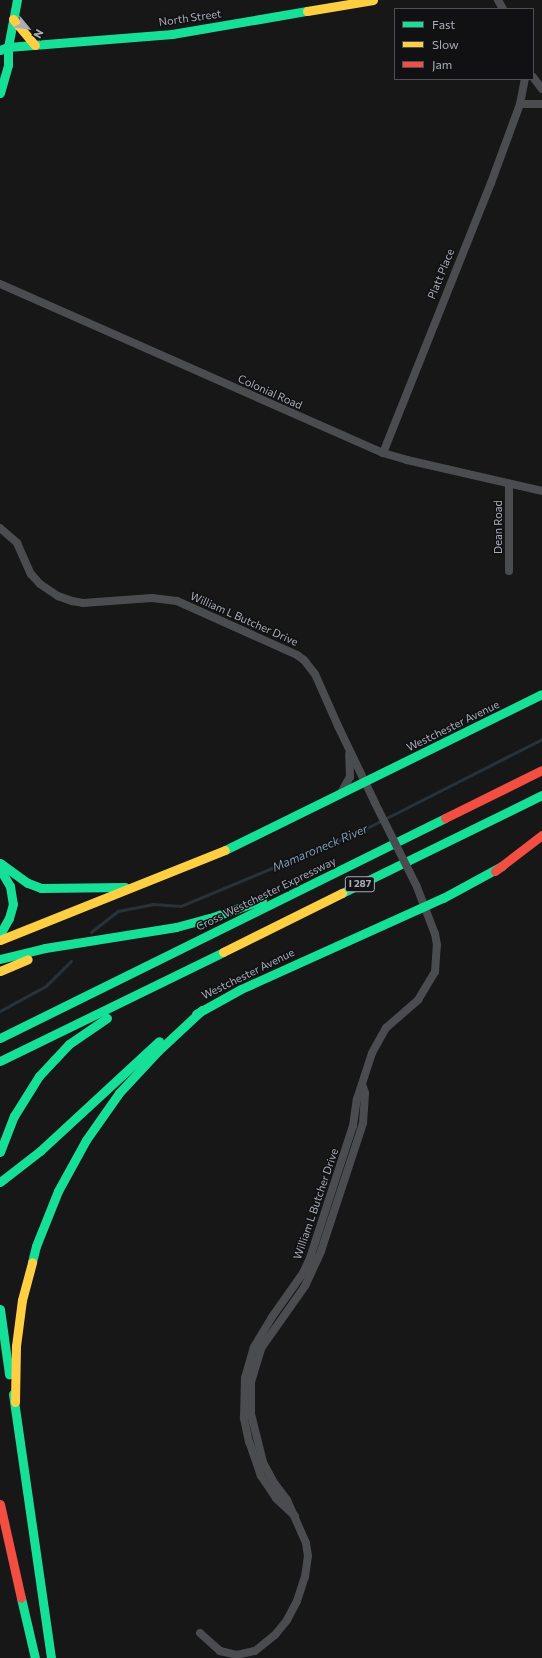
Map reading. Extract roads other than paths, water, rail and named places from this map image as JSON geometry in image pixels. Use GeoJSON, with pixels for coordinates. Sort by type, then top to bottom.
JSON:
{"type":"FeatureCollection","features":[{"type":"Feature","properties":{"kind":"main road"},"geometry":{"type":"LineString","coordinates":[[0,57],[13,19],[17,0]]}},
{"type":"Feature","properties":{"kind":"main road","name":"North Street"},"geometry":{"type":"LineString","coordinates":[[3,47],[172,34],[325,5],[373,0]]}},
{"type":"Feature","properties":{"kind":"main road"},"geometry":{"type":"LineString","coordinates":[[13,19],[35,45]]}},
{"type":"Feature","properties":{"kind":"main road"},"geometry":{"type":"LineString","coordinates":[[0,93],[8,65],[3,47]]}},
{"type":"Feature","properties":{"kind":"main road","name":"Westchester Avenue"},"geometry":{"type":"LineString","coordinates":[[0,940],[245,841],[542,694]]}},
{"type":"Feature","properties":{"kind":"main road","name":"Cross Westchester Expressway"},"geometry":{"type":"LineString","coordinates":[[0,1038],[542,770]]}},
{"type":"Feature","properties":{"kind":"main road","name":"I 287"},"geometry":{"type":"LineString","coordinates":[[0,1062],[542,795]]}},
{"type":"Feature","properties":{"kind":"main road"},"geometry":{"type":"LineString","coordinates":[[495,870],[542,834]]}},
{"type":"Feature","properties":{"kind":"main road","name":"Westchester Avenue"},"geometry":{"type":"LineString","coordinates":[[0,1182],[40,1152],[163,1038],[202,1010],[241,989],[425,907],[495,870],[542,842]]}},
{"type":"Feature","properties":{"kind":"main road"},"geometry":{"type":"LineString","coordinates":[[0,863],[28,883],[41,888],[108,888],[141,884]]}},
{"type":"Feature","properties":{"kind":"main road"},"geometry":{"type":"LineString","coordinates":[[0,869],[10,886],[13,904],[9,918],[0,934]]}},
{"type":"Feature","properties":{"kind":"main road"},"geometry":{"type":"LineString","coordinates":[[0,971],[36,956],[116,938],[176,927],[210,918],[337,872]]}},
{"type":"Feature","properties":{"kind":"main road"},"geometry":{"type":"LineString","coordinates":[[0,958],[38,949],[116,938]]}},
{"type":"Feature","properties":{"kind":"main road"},"geometry":{"type":"LineString","coordinates":[[0,1152],[9,1127],[25,1095],[39,1076],[61,1052],[90,1028],[178,974]]}},
{"type":"Feature","properties":{"kind":"main road"},"geometry":{"type":"LineString","coordinates":[[15,1402],[16,1346],[22,1300],[36,1246],[58,1191],[86,1140],[116,1098],[158,1051],[202,1010]]}},
{"type":"Feature","properties":{"kind":"main road"},"geometry":{"type":"LineString","coordinates":[[0,1309],[9,1379],[15,1402],[51,1658]]}},
{"type":"Feature","properties":{"kind":"main road"},"geometry":{"type":"LineString","coordinates":[[0,1504],[35,1658]]}},
{"type":"Feature","properties":{"kind":"street"},"geometry":{"type":"LineString","coordinates":[[534,78],[542,89]]}},
{"type":"Feature","properties":{"kind":"street","name":"Platt Place"},"geometry":{"type":"LineString","coordinates":[[383,453],[491,183],[520,104],[525,80]]}},
{"type":"Feature","properties":{"kind":"street"},"geometry":{"type":"LineString","coordinates":[[520,104],[542,104]]}},
{"type":"Feature","properties":{"kind":"street","name":"Colonial Road"},"geometry":{"type":"LineString","coordinates":[[0,284],[383,453],[407,460],[542,491]]}},
{"type":"Feature","properties":{"kind":"street","name":"Dean Road"},"geometry":{"type":"LineString","coordinates":[[509,484],[509,571]]}},
{"type":"Feature","properties":{"kind":"street","name":"William L Butcher Drive"},"geometry":{"type":"LineString","coordinates":[[0,528],[17,543],[31,574],[40,584],[58,596],[83,603],[152,598],[177,601],[297,654],[304,660],[315,674],[349,749],[417,887],[432,923],[437,945],[435,972],[418,1000],[386,1028],[372,1053],[362,1084],[365,1093],[363,1123],[321,1251],[305,1286],[262,1347],[251,1382],[251,1414],[263,1462],[295,1516],[306,1543],[308,1564],[297,1601],[284,1624],[265,1645],[255,1651],[237,1655],[220,1651],[200,1633]]}},
{"type":"Feature","properties":{"kind":"street"},"geometry":{"type":"LineString","coordinates":[[339,795],[350,777],[349,749]]}},
{"type":"Feature","properties":{"kind":"waterway","name":"Mamaroneck River"},"geometry":{"type":"LineString","coordinates":[[91,932],[118,911],[153,904],[181,906],[359,832],[542,739]]}},
{"type":"Feature","properties":{"kind":"waterway","name":"Mamaroneck River"},"geometry":{"type":"LineString","coordinates":[[0,1011],[46,986],[71,961]]}}]}
